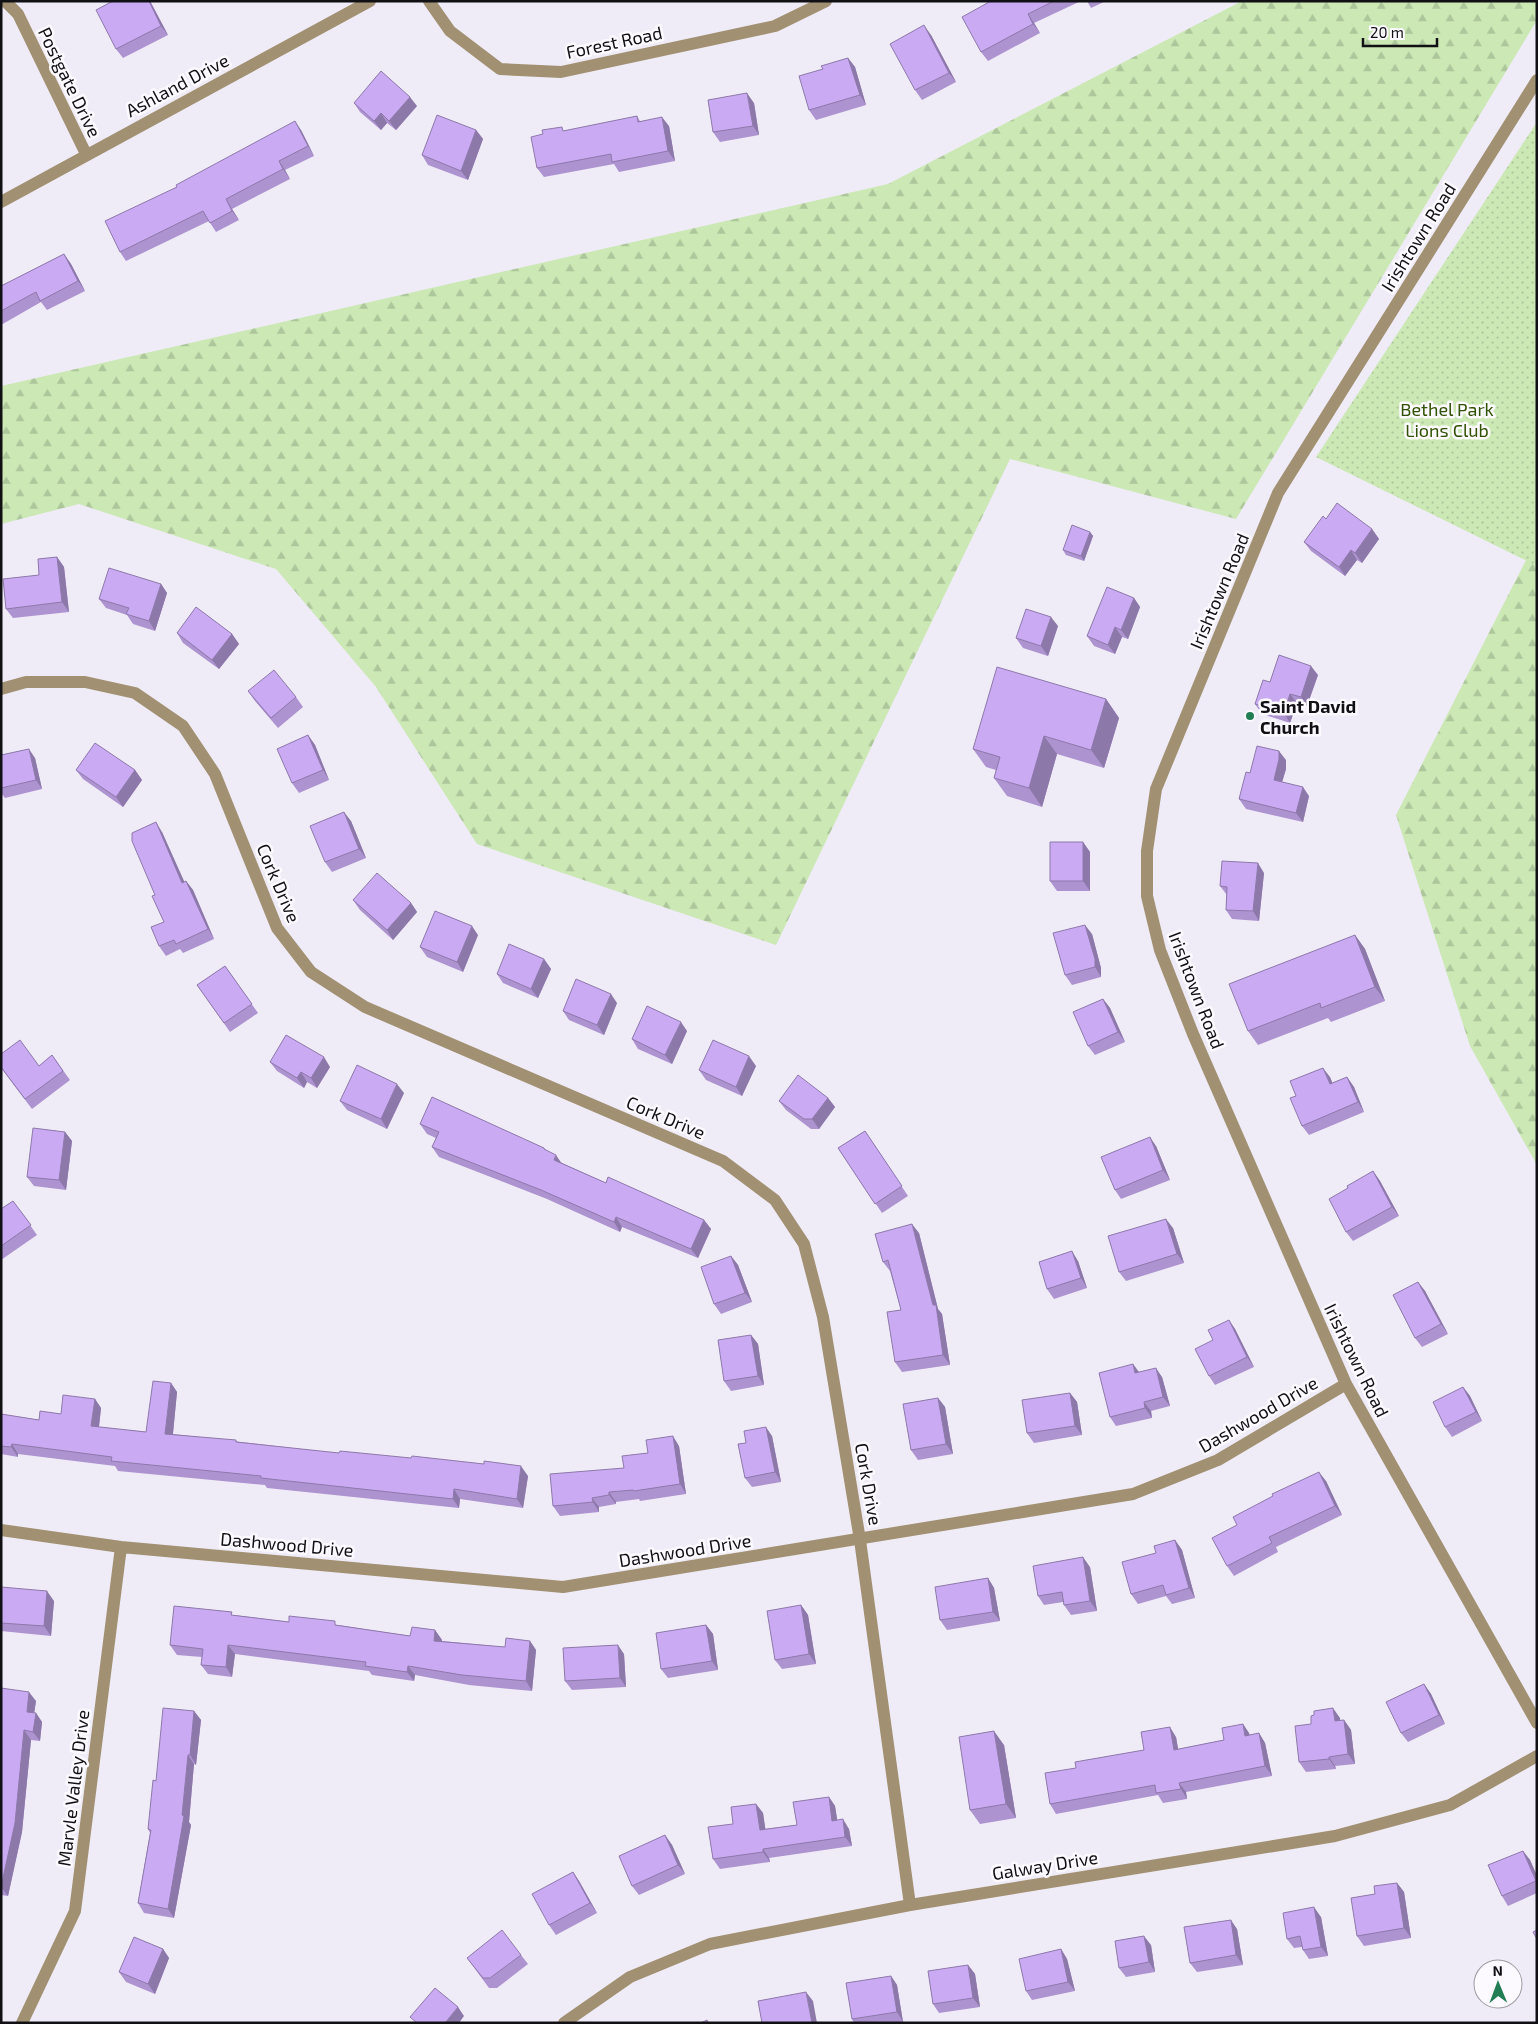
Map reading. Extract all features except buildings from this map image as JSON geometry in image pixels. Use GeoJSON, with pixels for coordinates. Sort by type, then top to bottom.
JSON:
{"type":"FeatureCollection","features":[{"type":"Feature","properties":{"kind":"street","name":"Postgate Drive"},"geometry":{"type":"LineString","coordinates":[[6,1],[18,14],[86,154]]}},
{"type":"Feature","properties":{"kind":"street","name":"Ashland Drive"},"geometry":{"type":"LineString","coordinates":[[1,202],[370,1]]}},
{"type":"Feature","properties":{"kind":"street","name":"Forest Road"},"geometry":{"type":"LineString","coordinates":[[429,1],[450,30],[500,69],[561,72],[774,26],[826,1]]}},
{"type":"Feature","properties":{"kind":"street","name":"Irishtown Road"},"geometry":{"type":"LineString","coordinates":[[1537,80],[1278,493],[1156,789],[1147,851],[1147,896],[1160,950],[1193,1034],[1346,1384],[1537,1723]]}},
{"type":"Feature","properties":{"kind":"street","name":"Cork Drive"},"geometry":{"type":"LineString","coordinates":[[1,689],[26,682],[85,682],[135,693],[183,726],[215,774],[277,928],[311,972],[365,1007],[723,1161],[775,1200],[804,1244],[823,1318],[860,1540],[910,1905]]}},
{"type":"Feature","properties":{"kind":"street","name":"Dashwood Drive"},"geometry":{"type":"LineString","coordinates":[[1,1530],[121,1547],[563,1587],[1134,1494],[1218,1460],[1346,1384]]}},
{"type":"Feature","properties":{"kind":"street","name":"Marvle Valley Drive"},"geometry":{"type":"LineString","coordinates":[[22,2023],[75,1911],[121,1547]]}},
{"type":"Feature","properties":{"kind":"street","name":"Galway Drive"},"geometry":{"type":"LineString","coordinates":[[564,2023],[630,1977],[710,1944],[910,1905],[1335,1836],[1450,1805],[1537,1756]]}},
{"type":"Feature","properties":{"kind":"green space"},"geometry":{"type":"Polygon","coordinates":[[[1242,1],[1537,1],[1537,20],[1236,519],[1010,459],[776,945],[477,844],[376,687],[276,569],[79,504],[1,524],[1,386],[888,184],[1242,1]]]}},
{"type":"Feature","properties":{"kind":"green space","name":"Bethel Park Lions Club"},"geometry":{"type":"Polygon","coordinates":[[[1537,122],[1537,566],[1316,457],[1537,122]]]}},
{"type":"Feature","properties":{"kind":"green space"},"geometry":{"type":"Polygon","coordinates":[[[1526,560],[1537,566],[1537,1165],[1470,1046],[1396,815],[1526,560]]]}},
{"type":"Feature","properties":{"kind":"place","name":"Saint David Church"},"geometry":{"type":"Point","coordinates":[1250,716]}}]}
